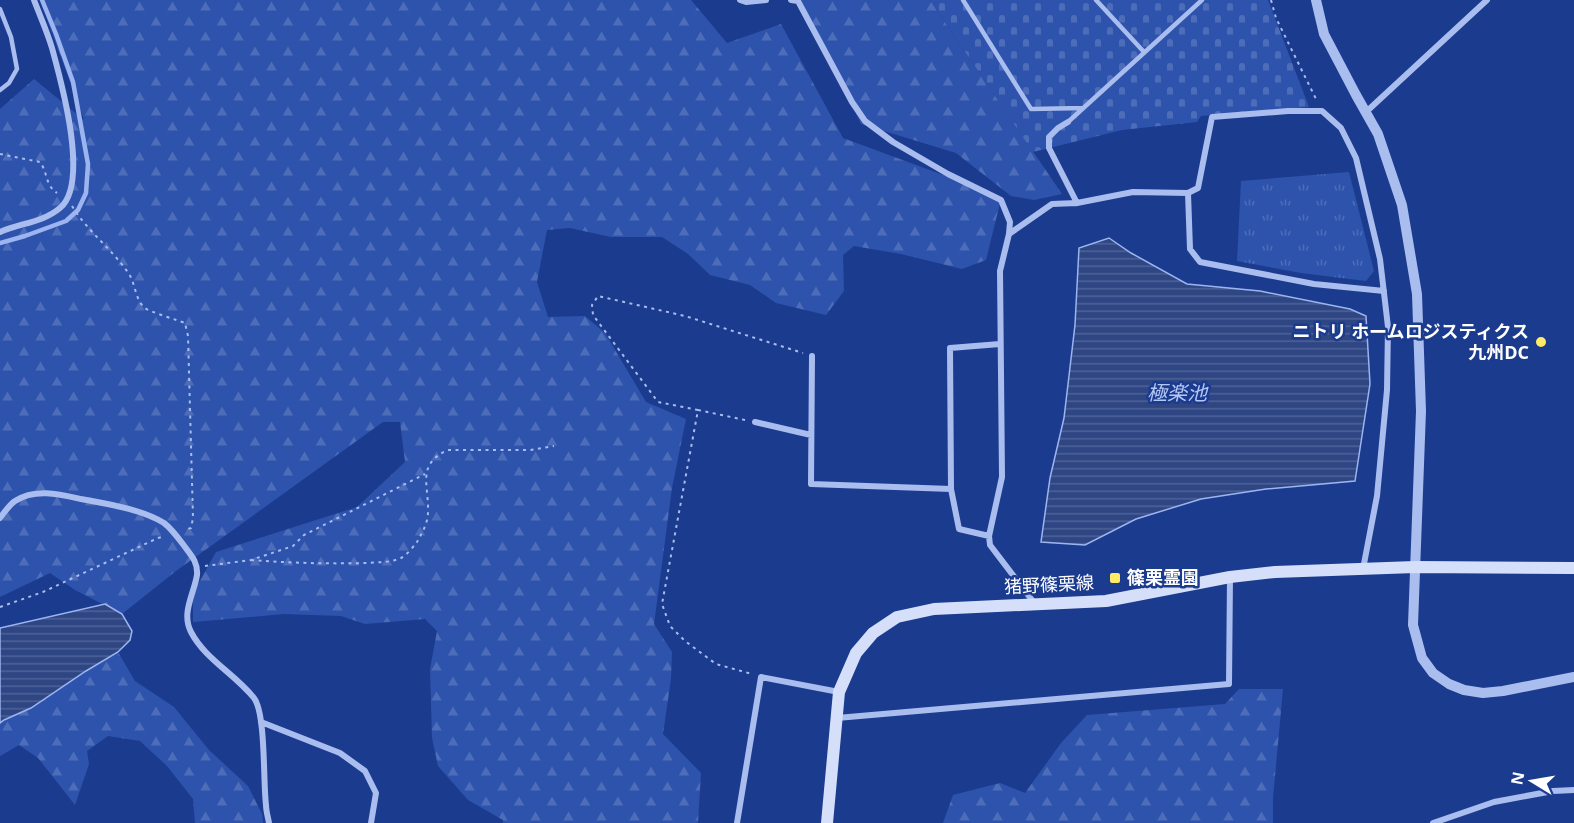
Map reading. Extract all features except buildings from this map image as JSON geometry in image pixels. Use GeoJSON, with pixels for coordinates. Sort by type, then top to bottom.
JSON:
{"type":"FeatureCollection","features":[{"type":"Feature","properties":{"kind":"main road","name":"猪野篠栗線"},"geometry":{"type":"LineString","coordinates":[[827,823],[838,692],[856,653],[873,633],[897,617],[934,609],[1106,601],[1230,577],[1275,572],[1414,567],[1574,568]]}},
{"type":"Feature","properties":{"kind":"street"},"geometry":{"type":"LineString","coordinates":[[0,232],[42,220],[61,208],[67,198],[74,170],[72,132],[51,46],[34,0]]}},
{"type":"Feature","properties":{"kind":"street"},"geometry":{"type":"LineString","coordinates":[[740,0],[746,2],[766,0]]}},
{"type":"Feature","properties":{"kind":"street"},"geometry":{"type":"LineString","coordinates":[[791,0],[798,1],[852,102],[866,121],[903,148],[948,174],[1001,200],[1010,222],[1000,271],[1002,477],[989,536],[990,545],[1035,604]]}},
{"type":"Feature","properties":{"kind":"street"},"geometry":{"type":"LineString","coordinates":[[1316,0],[1324,34],[1378,134],[1402,205],[1416,294],[1421,411],[1413,625],[1422,658],[1433,673],[1449,684],[1464,690],[1483,693],[1574,677]]}},
{"type":"Feature","properties":{"kind":"street"},"geometry":{"type":"LineString","coordinates":[[1366,112],[1487,0]]}},
{"type":"Feature","properties":{"kind":"street"},"geometry":{"type":"LineString","coordinates":[[1009,234],[1052,204],[1133,192],[1188,193],[1197,188],[1212,117],[1288,111],[1322,111],[1341,128],[1356,158],[1380,259],[1388,327],[1387,390],[1377,496],[1362,569]]}},
{"type":"Feature","properties":{"kind":"street"},"geometry":{"type":"LineString","coordinates":[[1068,122],[1049,137],[1049,148],[1077,202]]}},
{"type":"Feature","properties":{"kind":"street"},"geometry":{"type":"LineString","coordinates":[[1188,193],[1190,249],[1200,262],[1314,284],[1384,291]]}},
{"type":"Feature","properties":{"kind":"street"},"geometry":{"type":"LineString","coordinates":[[989,536],[959,529],[951,489],[950,348],[1000,344]]}},
{"type":"Feature","properties":{"kind":"street"},"geometry":{"type":"LineString","coordinates":[[812,356],[811,484],[951,489]]}},
{"type":"Feature","properties":{"kind":"street"},"geometry":{"type":"LineString","coordinates":[[755,423],[811,435]]}},
{"type":"Feature","properties":{"kind":"street"},"geometry":{"type":"LineString","coordinates":[[0,518],[14,502],[20,499],[53,493],[146,515],[165,524],[175,534],[195,561],[197,573],[188,605],[187,623],[192,634],[205,650],[255,699],[261,722],[269,823]]}},
{"type":"Feature","properties":{"kind":"street"},"geometry":{"type":"LineString","coordinates":[[836,718],[1229,684],[1230,577]]}},
{"type":"Feature","properties":{"kind":"street"},"geometry":{"type":"LineString","coordinates":[[737,823],[761,677],[838,692]]}},
{"type":"Feature","properties":{"kind":"street"},"geometry":{"type":"LineString","coordinates":[[261,722],[340,753],[365,771],[376,793],[370,823]]}},
{"type":"Feature","properties":{"kind":"street"},"geometry":{"type":"LineString","coordinates":[[1433,823],[1494,802],[1553,791],[1574,790]]}},
{"type":"Feature","properties":{"kind":"lane"},"geometry":{"type":"LineString","coordinates":[[963,0],[1031,109],[1083,108]]}},
{"type":"Feature","properties":{"kind":"lane"},"geometry":{"type":"LineString","coordinates":[[1096,0],[1144,52]]}},
{"type":"Feature","properties":{"kind":"lane"},"geometry":{"type":"LineString","coordinates":[[1068,122],[1202,0]]}},
{"type":"Feature","properties":{"kind":"lane"},"geometry":{"type":"LineString","coordinates":[[0,9],[11,38],[17,69],[9,83],[0,90]]}},
{"type":"Feature","properties":{"kind":"path"},"geometry":{"type":"LineString","coordinates":[[1271,0],[1276,18],[1322,111]]}},
{"type":"Feature","properties":{"kind":"path"},"geometry":{"type":"LineString","coordinates":[[0,154],[40,162],[45,169],[47,184],[67,198],[81,221],[97,236],[130,276],[140,301],[147,309],[185,323],[189,347],[192,518],[190,528],[158,538],[43,591],[0,607]]}},
{"type":"Feature","properties":{"kind":"path"},"geometry":{"type":"LineString","coordinates":[[755,423],[658,402],[593,315],[592,305],[598,296],[685,316],[812,356]]}},
{"type":"Feature","properties":{"kind":"path"},"geometry":{"type":"LineString","coordinates":[[698,410],[662,604],[670,626],[700,653],[716,664],[761,677]]}},
{"type":"Feature","properties":{"kind":"path"},"geometry":{"type":"LineString","coordinates":[[251,560],[337,564],[387,562],[403,557],[423,532],[429,514],[425,474],[430,462],[438,454],[448,450],[530,450],[554,447]]}},
{"type":"Feature","properties":{"kind":"path"},"geometry":{"type":"LineString","coordinates":[[196,567],[251,560],[293,546],[304,535],[425,474]]}},
{"type":"Feature","properties":{"kind":"green space"},"geometry":{"type":"Polygon","coordinates":[[[40,0],[691,0],[727,43],[781,24],[843,138],[992,193],[1000,203],[986,260],[962,269],[901,254],[854,246],[843,255],[844,291],[826,315],[776,303],[750,285],[710,275],[688,254],[662,237],[611,237],[570,228],[547,230],[537,282],[548,317],[585,316],[605,333],[646,402],[686,419],[672,488],[654,624],[672,652],[671,679],[663,734],[701,773],[698,823],[503,823],[503,820],[468,800],[438,766],[432,738],[430,669],[437,631],[425,619],[365,624],[341,616],[284,614],[193,622],[193,602],[197,586],[216,552],[357,507],[405,462],[400,422],[383,422],[176,571],[122,614],[75,590],[50,573],[0,597],[0,109],[34,79],[84,120],[40,0]]]}},
{"type":"Feature","properties":{"kind":"green space"},"geometry":{"type":"Polygon","coordinates":[[[801,0],[930,0],[1062,194],[1034,200],[1011,196],[956,153],[861,124],[801,0]]]}},
{"type":"Feature","properties":{"kind":"green space"},"geometry":{"type":"Polygon","coordinates":[[[930,0],[1268,0],[1309,107],[1201,116],[1197,122],[1122,130],[1033,152],[930,0]]]}},
{"type":"Feature","properties":{"kind":"green space"},"geometry":{"type":"Polygon","coordinates":[[[1349,172],[1374,271],[1366,281],[1301,273],[1237,261],[1241,181],[1349,172]]]}},
{"type":"Feature","properties":{"kind":"green space"},"geometry":{"type":"Polygon","coordinates":[[[118,652],[135,681],[174,707],[209,750],[248,786],[262,814],[263,823],[195,823],[193,799],[167,766],[140,741],[108,736],[87,751],[89,764],[75,805],[38,758],[19,745],[0,756],[0,723],[118,652]]]}},
{"type":"Feature","properties":{"kind":"green space"},"geometry":{"type":"Polygon","coordinates":[[[1239,689],[1283,689],[1273,798],[1273,823],[943,823],[953,795],[1000,783],[1025,793],[1061,743],[1087,715],[1225,704],[1239,689]]]}},
{"type":"Feature","properties":{"kind":"water","name":"極楽池"},"geometry":{"type":"Polygon","coordinates":[[[1109,238],[1187,284],[1260,291],[1350,309],[1366,316],[1370,384],[1355,481],[1266,489],[1201,499],[1136,519],[1085,545],[1041,542],[1050,478],[1064,418],[1075,325],[1079,248],[1109,238]]]}},
{"type":"Feature","properties":{"kind":"water"},"geometry":{"type":"Polygon","coordinates":[[[105,604],[122,614],[132,631],[130,640],[118,652],[31,708],[0,723],[0,628],[105,604]]]}},
{"type":"Feature","properties":{"kind":"waterway"},"geometry":{"type":"LineString","coordinates":[[0,243],[66,221],[78,210],[86,193],[88,164],[73,82],[42,0]]}},
{"type":"Feature","properties":{"kind":"place","name":"ニトリ ホームロジスティクス 九州DC"},"geometry":{"type":"Point","coordinates":[1541,342]}},
{"type":"Feature","properties":{"kind":"place","name":"篠栗霊園"},"geometry":{"type":"Point","coordinates":[1115,578]}}]}
